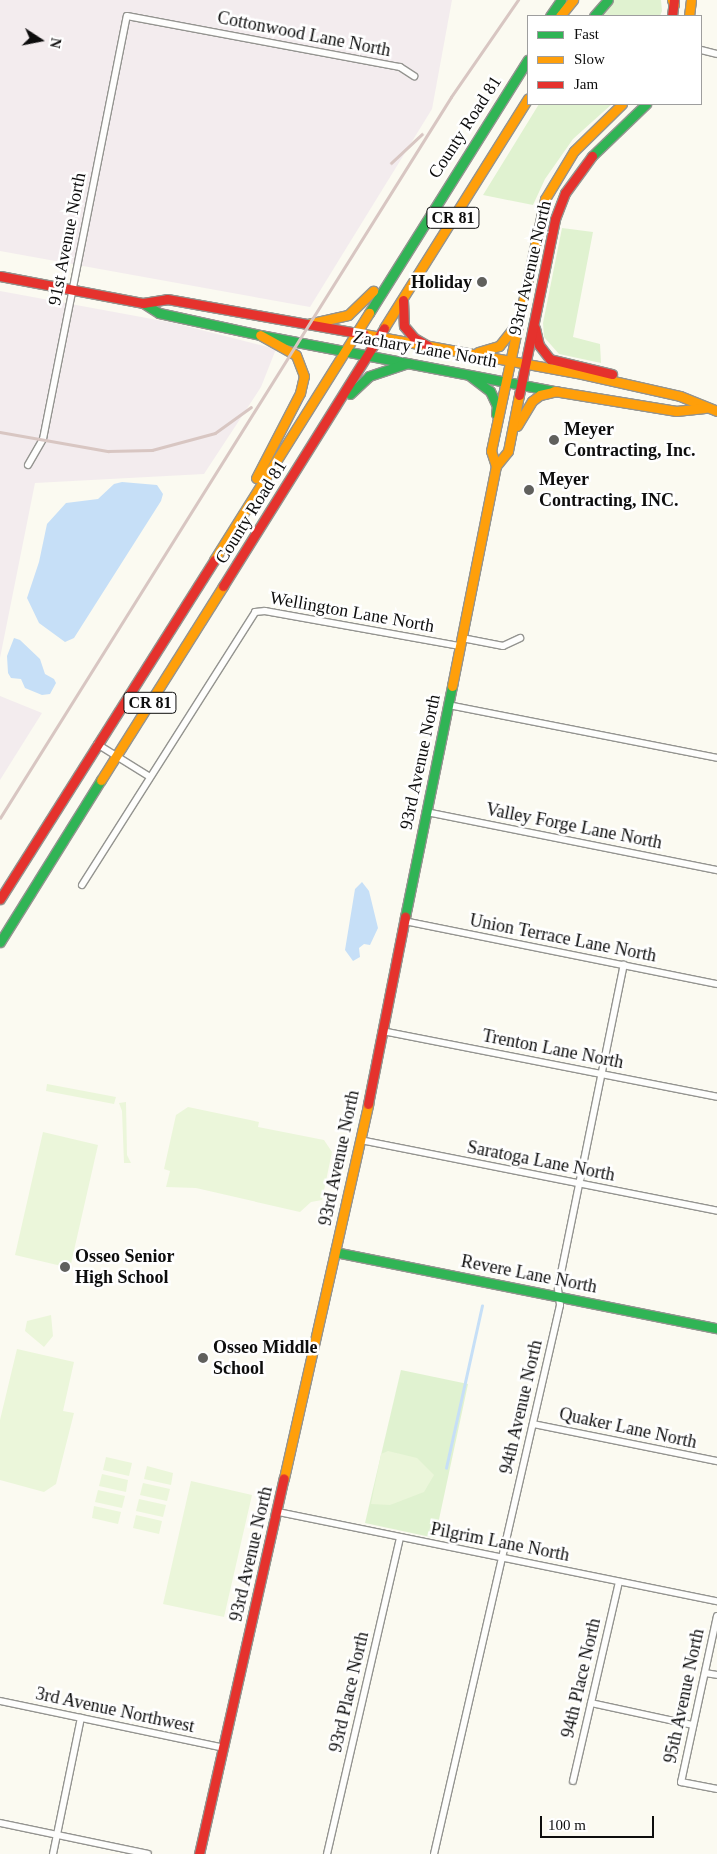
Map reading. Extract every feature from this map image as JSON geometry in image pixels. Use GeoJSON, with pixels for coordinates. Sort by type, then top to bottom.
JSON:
{"type":"FeatureCollection","features":[{"type":"Feature","properties":{"kind":"main road"},"geometry":{"type":"LineString","coordinates":[[551,15],[561,0]]}},
{"type":"Feature","properties":{"kind":"main road"},"geometry":{"type":"LineString","coordinates":[[561,15],[573,0]]}},
{"type":"Feature","properties":{"kind":"main road"},"geometry":{"type":"LineString","coordinates":[[587,15],[599,0]]}},
{"type":"Feature","properties":{"kind":"main road"},"geometry":{"type":"LineString","coordinates":[[595,15],[608,0]]}},
{"type":"Feature","properties":{"kind":"main road"},"geometry":{"type":"LineString","coordinates":[[689,15],[691,0]]}},
{"type":"Feature","properties":{"kind":"main road"},"geometry":{"type":"LineString","coordinates":[[672,15],[673,2]]}},
{"type":"Feature","properties":{"kind":"main road"},"geometry":{"type":"LineString","coordinates":[[520,72],[527,56]]}},
{"type":"Feature","properties":{"kind":"main road","name":"County Road 81"},"geometry":{"type":"LineString","coordinates":[[0,899],[412,240],[527,62]]}},
{"type":"Feature","properties":{"kind":"main road","name":"County Road 81"},"geometry":{"type":"LineString","coordinates":[[0,942],[527,100]]}},
{"type":"Feature","properties":{"kind":"main road","name":"93rd Avenue North"},"geometry":{"type":"LineString","coordinates":[[496,466],[491,451],[536,227],[551,186],[574,151],[621,105]]}},
{"type":"Feature","properties":{"kind":"main road","name":"93rd Avenue North"},"geometry":{"type":"LineString","coordinates":[[199,1854],[278,1512],[360,1140],[496,466],[508,451],[551,235],[565,193],[585,163],[645,105]]}},
{"type":"Feature","properties":{"kind":"main road"},"geometry":{"type":"LineString","coordinates":[[308,324],[339,319],[358,308],[412,240]]}},
{"type":"Feature","properties":{"kind":"main road","name":"Zachary Lane North"},"geometry":{"type":"LineString","coordinates":[[0,276],[143,303],[167,299],[510,361],[627,383],[680,396],[705,408]]}},
{"type":"Feature","properties":{"kind":"main road"},"geometry":{"type":"LineString","coordinates":[[403,298],[404,326],[414,338],[428,346]]}},
{"type":"Feature","properties":{"kind":"main road","name":"Zachary Lane North"},"geometry":{"type":"LineString","coordinates":[[143,303],[159,313],[260,335],[653,409],[705,408],[717,410]]}},
{"type":"Feature","properties":{"kind":"main road"},"geometry":{"type":"LineString","coordinates":[[466,353],[484,352],[499,346],[509,337],[520,313]]}},
{"type":"Feature","properties":{"kind":"main road"},"geometry":{"type":"LineString","coordinates":[[535,320],[539,345],[550,359],[614,374],[627,383]]}},
{"type":"Feature","properties":{"kind":"main road"},"geometry":{"type":"LineString","coordinates":[[236,523],[300,393],[304,376],[296,355],[260,335]]}},
{"type":"Feature","properties":{"kind":"main road"},"geometry":{"type":"LineString","coordinates":[[300,465],[362,380],[408,363]]}},
{"type":"Feature","properties":{"kind":"main road"},"geometry":{"type":"LineString","coordinates":[[463,372],[490,391],[497,406],[496,426]]}},
{"type":"Feature","properties":{"kind":"main road"},"geometry":{"type":"LineString","coordinates":[[510,440],[524,409],[532,401],[540,396],[562,391]]}},
{"type":"Feature","properties":{"kind":"main road","name":"Revere Lane North"},"geometry":{"type":"LineString","coordinates":[[335,1252],[717,1328]]}},
{"type":"Feature","properties":{"kind":"street","name":"Cottonwood Lane North"},"geometry":{"type":"LineString","coordinates":[[126,16],[400,67],[414,76]]}},
{"type":"Feature","properties":{"kind":"street","name":"91st Avenue North"},"geometry":{"type":"LineString","coordinates":[[28,465],[43,440],[126,16]]}},
{"type":"Feature","properties":{"kind":"street"},"geometry":{"type":"LineString","coordinates":[[702,50],[717,54]]}},
{"type":"Feature","properties":{"kind":"street","name":"Wellington Lane North"},"geometry":{"type":"LineString","coordinates":[[82,885],[254,612],[265,611],[461,642]]}},
{"type":"Feature","properties":{"kind":"street"},"geometry":{"type":"LineString","coordinates":[[461,642],[503,646],[520,638]]}},
{"type":"Feature","properties":{"kind":"street"},"geometry":{"type":"LineString","coordinates":[[448,705],[717,758]]}},
{"type":"Feature","properties":{"kind":"street"},"geometry":{"type":"LineString","coordinates":[[97,744],[150,777]]}},
{"type":"Feature","properties":{"kind":"street","name":"Valley Forge Lane North"},"geometry":{"type":"LineString","coordinates":[[426,812],[717,870]]}},
{"type":"Feature","properties":{"kind":"street","name":"Union Terrace Lane North"},"geometry":{"type":"LineString","coordinates":[[404,921],[717,984]]}},
{"type":"Feature","properties":{"kind":"street","name":"94th Avenue North"},"geometry":{"type":"LineString","coordinates":[[434,1854],[560,1305],[558,1288],[624,966]]}},
{"type":"Feature","properties":{"kind":"street","name":"Trenton Lane North"},"geometry":{"type":"LineString","coordinates":[[382,1031],[717,1097]]}},
{"type":"Feature","properties":{"kind":"street","name":"Saratoga Lane North"},"geometry":{"type":"LineString","coordinates":[[360,1140],[717,1211]]}},
{"type":"Feature","properties":{"kind":"street","name":"Quaker Lane North"},"geometry":{"type":"LineString","coordinates":[[533,1424],[717,1461]]}},
{"type":"Feature","properties":{"kind":"street","name":"Pilgrim Lane North"},"geometry":{"type":"LineString","coordinates":[[278,1512],[717,1601]]}},
{"type":"Feature","properties":{"kind":"street","name":"93rd Place North"},"geometry":{"type":"LineString","coordinates":[[327,1854],[400,1537]]}},
{"type":"Feature","properties":{"kind":"street","name":"94th Place North"},"geometry":{"type":"LineString","coordinates":[[573,1781],[618,1582]]}},
{"type":"Feature","properties":{"kind":"street","name":"95th Avenue North"},"geometry":{"type":"LineString","coordinates":[[717,1616],[681,1782],[717,1789]]}},
{"type":"Feature","properties":{"kind":"street"},"geometry":{"type":"LineString","coordinates":[[705,1673],[717,1675]]}},
{"type":"Feature","properties":{"kind":"street","name":"3rd Avenue Northwest"},"geometry":{"type":"LineString","coordinates":[[0,1702],[224,1748]]}},
{"type":"Feature","properties":{"kind":"street"},"geometry":{"type":"LineString","coordinates":[[591,1703],[693,1725]]}},
{"type":"Feature","properties":{"kind":"street"},"geometry":{"type":"LineString","coordinates":[[53,1854],[82,1718]]}},
{"type":"Feature","properties":{"kind":"street"},"geometry":{"type":"LineString","coordinates":[[0,1823],[148,1854]]}},
{"type":"Feature","properties":{"kind":"shaded area"},"geometry":{"type":"Polygon","coordinates":[[[0,0],[452,0],[432,109],[310,307],[0,251],[0,0]]]}},
{"type":"Feature","properties":{"kind":"shaded area"},"geometry":{"type":"Polygon","coordinates":[[[0,291],[174,323],[276,349],[261,387],[204,474],[35,483],[0,658],[0,291]]]}},
{"type":"Feature","properties":{"kind":"shaded area"},"geometry":{"type":"Polygon","coordinates":[[[0,696],[42,713],[0,780],[0,696]]]}},
{"type":"Feature","properties":{"kind":"green space"},"geometry":{"type":"Polygon","coordinates":[[[614,0],[661,0],[660,15],[601,15],[614,0]]]}},
{"type":"Feature","properties":{"kind":"green space"},"geometry":{"type":"Polygon","coordinates":[[[538,105],[611,105],[573,139],[545,179],[533,205],[483,195],[538,105]]]}},
{"type":"Feature","properties":{"kind":"green space"},"geometry":{"type":"Polygon","coordinates":[[[562,228],[593,232],[573,337],[600,344],[601,363],[559,354],[544,337],[543,323],[562,228]]]}},
{"type":"Feature","properties":{"kind":"green space"},"geometry":{"type":"Polygon","coordinates":[[[47,1084],[116,1097],[114,1104],[46,1091],[47,1084]]]}},
{"type":"Feature","properties":{"kind":"green space"},"geometry":{"type":"Polygon","coordinates":[[[126,1102],[127,1155],[131,1163],[124,1163],[122,1111],[119,1103],[126,1102]]]}},
{"type":"Feature","properties":{"kind":"green space"},"geometry":{"type":"Polygon","coordinates":[[[188,1107],[259,1122],[258,1127],[324,1140],[332,1152],[322,1200],[311,1202],[300,1212],[196,1188],[166,1187],[170,1171],[164,1169],[176,1115],[188,1107]]]}},
{"type":"Feature","properties":{"kind":"green space"},"geometry":{"type":"Polygon","coordinates":[[[43,1132],[98,1145],[70,1268],[15,1255],[43,1132]]]}},
{"type":"Feature","properties":{"kind":"green space"},"geometry":{"type":"Polygon","coordinates":[[[51,1315],[53,1336],[44,1347],[25,1331],[27,1321],[51,1315]]]}},
{"type":"Feature","properties":{"kind":"green space"},"geometry":{"type":"Polygon","coordinates":[[[17,1349],[74,1362],[63,1411],[74,1413],[56,1484],[44,1492],[0,1480],[0,1420],[17,1349]]]}},
{"type":"Feature","properties":{"kind":"green space"},"geometry":{"type":"Polygon","coordinates":[[[401,1370],[468,1384],[435,1538],[365,1523],[401,1370]]]}},
{"type":"Feature","properties":{"kind":"green space"},"geometry":{"type":"Polygon","coordinates":[[[388,1451],[417,1458],[434,1475],[424,1492],[390,1505],[371,1504],[381,1454],[388,1451]]]}},
{"type":"Feature","properties":{"kind":"green space"},"geometry":{"type":"Polygon","coordinates":[[[106,1457],[132,1463],[129,1476],[103,1470],[106,1457]]]}},
{"type":"Feature","properties":{"kind":"green space"},"geometry":{"type":"Polygon","coordinates":[[[147,1466],[173,1473],[171,1485],[144,1479],[147,1466]]]}},
{"type":"Feature","properties":{"kind":"green space"},"geometry":{"type":"Polygon","coordinates":[[[102,1474],[128,1480],[126,1492],[99,1486],[102,1474]]]}},
{"type":"Feature","properties":{"kind":"green space"},"geometry":{"type":"Polygon","coordinates":[[[191,1481],[252,1495],[224,1617],[163,1604],[191,1481]]]}},
{"type":"Feature","properties":{"kind":"green space"},"geometry":{"type":"Polygon","coordinates":[[[143,1483],[170,1489],[167,1501],[140,1495],[143,1483]]]}},
{"type":"Feature","properties":{"kind":"green space"},"geometry":{"type":"Polygon","coordinates":[[[98,1490],[125,1496],[122,1508],[95,1502],[98,1490]]]}},
{"type":"Feature","properties":{"kind":"green space"},"geometry":{"type":"Polygon","coordinates":[[[139,1499],[166,1505],[163,1517],[136,1511],[139,1499]]]}},
{"type":"Feature","properties":{"kind":"green space"},"geometry":{"type":"Polygon","coordinates":[[[94,1506],[121,1512],[118,1524],[92,1518],[94,1506]]]}},
{"type":"Feature","properties":{"kind":"green space"},"geometry":{"type":"Polygon","coordinates":[[[136,1515],[162,1521],[159,1534],[133,1528],[136,1515]]]}},
{"type":"Feature","properties":{"kind":"water"},"geometry":{"type":"Polygon","coordinates":[[[122,482],[157,485],[163,494],[161,501],[74,638],[65,642],[39,623],[27,598],[39,562],[47,524],[66,503],[98,499],[114,484],[122,482]]]}},
{"type":"Feature","properties":{"kind":"water"},"geometry":{"type":"Polygon","coordinates":[[[14,638],[20,640],[40,659],[45,674],[54,679],[56,683],[50,694],[42,695],[25,688],[21,679],[11,678],[8,673],[7,656],[14,638]]]}},
{"type":"Feature","properties":{"kind":"water"},"geometry":{"type":"Polygon","coordinates":[[[362,882],[369,891],[378,928],[370,945],[364,944],[359,948],[360,957],[353,961],[345,950],[355,889],[362,882]]]}},
{"type":"Feature","properties":{"kind":"waterway"},"geometry":{"type":"LineString","coordinates":[[446,1468],[482,1306]]}},
{"type":"Feature","properties":{"kind":"railway"},"geometry":{"type":"LineString","coordinates":[[0,818],[451,97],[518,0]]}},
{"type":"Feature","properties":{"kind":"railway"},"geometry":{"type":"LineString","coordinates":[[391,163],[422,134]]}},
{"type":"Feature","properties":{"kind":"railway"},"geometry":{"type":"LineString","coordinates":[[0,432],[108,451],[152,450],[215,433],[251,407]]}},
{"type":"Feature","properties":{"kind":"traffic: fast"},"geometry":{"type":"LineString","coordinates":[[551,15],[561,0]]}},
{"type":"Feature","properties":{"kind":"traffic: fast"},"geometry":{"type":"LineString","coordinates":[[595,15],[608,0]]}},
{"type":"Feature","properties":{"kind":"traffic: fast"},"geometry":{"type":"LineString","coordinates":[[369,313],[527,62]]}},
{"type":"Feature","properties":{"kind":"traffic: fast"},"geometry":{"type":"LineString","coordinates":[[592,156],[645,105]]}},
{"type":"Feature","properties":{"kind":"traffic: fast"},"geometry":{"type":"LineString","coordinates":[[143,303],[159,313],[260,335],[554,391]]}},
{"type":"Feature","properties":{"kind":"traffic: fast"},"geometry":{"type":"LineString","coordinates":[[350,394],[369,376],[408,363]]}},
{"type":"Feature","properties":{"kind":"traffic: fast"},"geometry":{"type":"LineString","coordinates":[[470,376],[490,391],[497,406],[496,414]]}},
{"type":"Feature","properties":{"kind":"traffic: fast"},"geometry":{"type":"LineString","coordinates":[[405,917],[452,686]]}},
{"type":"Feature","properties":{"kind":"traffic: fast"},"geometry":{"type":"LineString","coordinates":[[0,942],[101,780]]}},
{"type":"Feature","properties":{"kind":"traffic: fast"},"geometry":{"type":"LineString","coordinates":[[335,1252],[717,1328]]}},
{"type":"Feature","properties":{"kind":"traffic: slow"},"geometry":{"type":"LineString","coordinates":[[561,15],[573,0]]}},
{"type":"Feature","properties":{"kind":"traffic: slow"},"geometry":{"type":"LineString","coordinates":[[672,0],[674,5]]}},
{"type":"Feature","properties":{"kind":"traffic: slow"},"geometry":{"type":"LineString","coordinates":[[689,15],[691,0]]}},
{"type":"Feature","properties":{"kind":"traffic: slow"},"geometry":{"type":"LineString","coordinates":[[384,328],[527,100]]}},
{"type":"Feature","properties":{"kind":"traffic: slow"},"geometry":{"type":"LineString","coordinates":[[496,466],[491,451],[545,199],[574,151],[621,105]]}},
{"type":"Feature","properties":{"kind":"traffic: slow"},"geometry":{"type":"LineString","coordinates":[[308,324],[348,315],[373,291]]}},
{"type":"Feature","properties":{"kind":"traffic: slow"},"geometry":{"type":"LineString","coordinates":[[214,560],[369,313]]}},
{"type":"Feature","properties":{"kind":"traffic: slow"},"geometry":{"type":"LineString","coordinates":[[478,352],[499,346],[513,329]]}},
{"type":"Feature","properties":{"kind":"traffic: slow"},"geometry":{"type":"LineString","coordinates":[[364,334],[582,374],[680,396],[717,411]]}},
{"type":"Feature","properties":{"kind":"traffic: slow"},"geometry":{"type":"LineString","coordinates":[[256,478],[300,393],[304,376],[296,355],[260,335]]}},
{"type":"Feature","properties":{"kind":"traffic: slow"},"geometry":{"type":"LineString","coordinates":[[554,391],[676,411],[705,408]]}},
{"type":"Feature","properties":{"kind":"traffic: slow"},"geometry":{"type":"LineString","coordinates":[[517,426],[532,401],[540,395],[557,391]]}},
{"type":"Feature","properties":{"kind":"traffic: slow"},"geometry":{"type":"LineString","coordinates":[[452,686],[496,466],[508,451],[519,395]]}},
{"type":"Feature","properties":{"kind":"traffic: slow"},"geometry":{"type":"LineString","coordinates":[[101,780],[223,586]]}},
{"type":"Feature","properties":{"kind":"traffic: slow"},"geometry":{"type":"LineString","coordinates":[[284,1478],[368,1104]]}},
{"type":"Feature","properties":{"kind":"traffic: jam"},"geometry":{"type":"LineString","coordinates":[[672,15],[674,0]]}},
{"type":"Feature","properties":{"kind":"traffic: jam"},"geometry":{"type":"LineString","coordinates":[[519,395],[555,219],[565,193],[592,156]]}},
{"type":"Feature","properties":{"kind":"traffic: jam"},"geometry":{"type":"LineString","coordinates":[[0,276],[143,303],[167,299],[364,334]]}},
{"type":"Feature","properties":{"kind":"traffic: jam"},"geometry":{"type":"LineString","coordinates":[[403,300],[404,326],[414,338],[428,346]]}},
{"type":"Feature","properties":{"kind":"traffic: jam"},"geometry":{"type":"LineString","coordinates":[[223,586],[384,328]]}},
{"type":"Feature","properties":{"kind":"traffic: jam"},"geometry":{"type":"LineString","coordinates":[[535,328],[539,345],[550,359],[612,374]]}},
{"type":"Feature","properties":{"kind":"traffic: jam"},"geometry":{"type":"LineString","coordinates":[[0,899],[214,560]]}},
{"type":"Feature","properties":{"kind":"traffic: jam"},"geometry":{"type":"LineString","coordinates":[[368,1104],[405,917]]}},
{"type":"Feature","properties":{"kind":"traffic: jam"},"geometry":{"type":"LineString","coordinates":[[199,1854],[284,1478]]}},
{"type":"Feature","properties":{"kind":"place","name":"Holiday"},"geometry":{"type":"Point","coordinates":[482,282]}},
{"type":"Feature","properties":{"kind":"place","name":"Meyer Contracting, Inc."},"geometry":{"type":"Point","coordinates":[554,440]}},
{"type":"Feature","properties":{"kind":"place","name":"Meyer Contracting, INC."},"geometry":{"type":"Point","coordinates":[529,490]}},
{"type":"Feature","properties":{"kind":"place","name":"Osseo Senior High School"},"geometry":{"type":"Point","coordinates":[65,1267]}},
{"type":"Feature","properties":{"kind":"place","name":"Osseo Middle School"},"geometry":{"type":"Point","coordinates":[203,1358]}}]}
